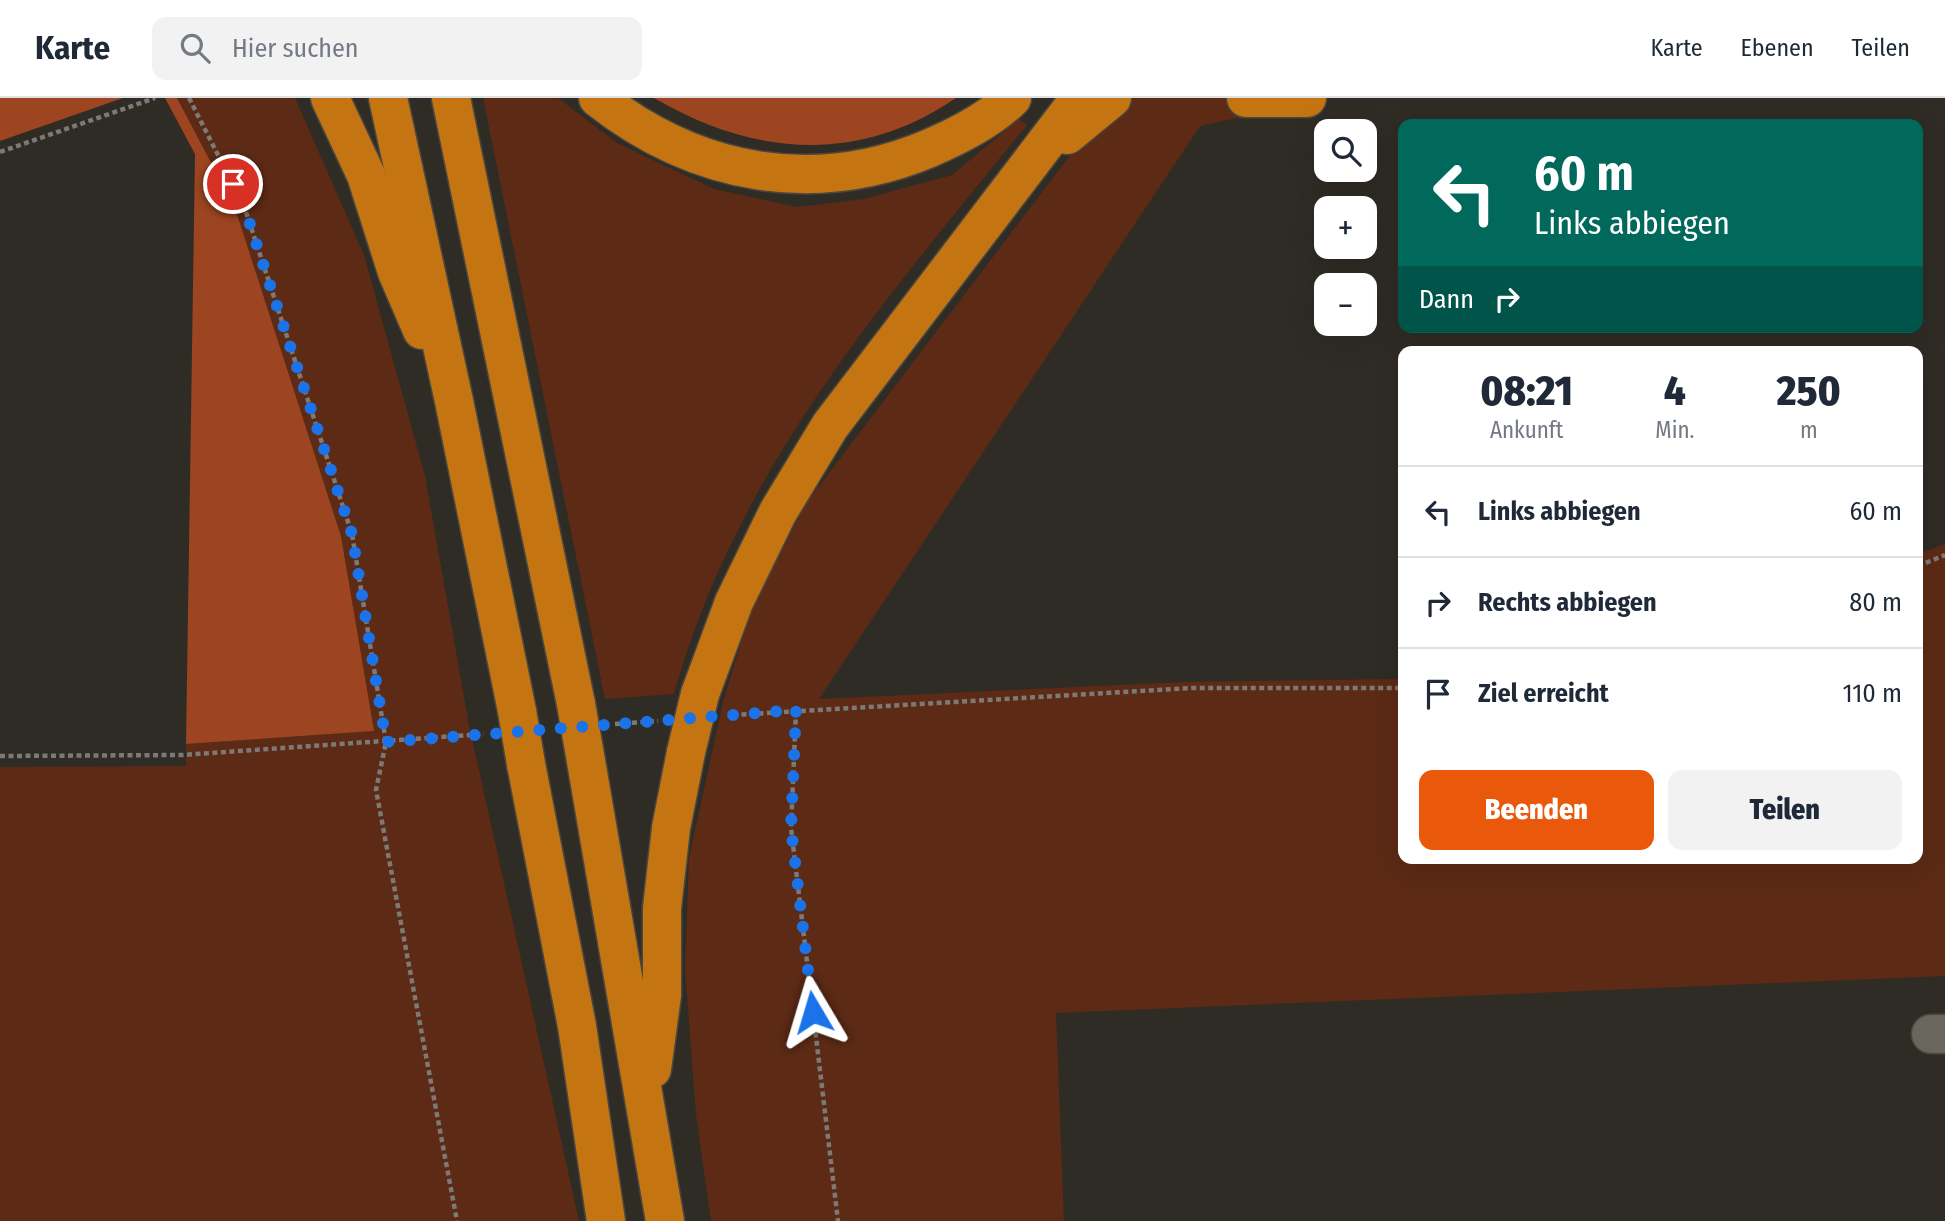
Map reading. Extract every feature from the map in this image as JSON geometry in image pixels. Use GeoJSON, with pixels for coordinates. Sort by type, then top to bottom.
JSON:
{"type":"FeatureCollection","features":[{"type":"Feature","properties":{"kind":"highway"},"geometry":{"type":"LineString","coordinates":[[330,98],[366,175],[397,272],[454,401]]}},
{"type":"Feature","properties":{"kind":"highway"},"geometry":{"type":"LineString","coordinates":[[388,98],[454,401],[506,722],[526,764],[577,1026],[606,1221]]}},
{"type":"Feature","properties":{"kind":"highway"},"geometry":{"type":"LineString","coordinates":[[451,98],[590,714],[586,761],[665,1221]]}},
{"type":"Feature","properties":{"kind":"highway"},"geometry":{"type":"LineString","coordinates":[[598,98],[618,114],[682,148],[737,169],[794,176],[849,173],[902,160],[960,135],[1012,98]]}},
{"type":"Feature","properties":{"kind":"highway"},"geometry":{"type":"LineString","coordinates":[[647,1105],[662,995],[664,895],[671,828],[686,752],[714,705],[734,602],[767,534],[823,437],[1021,171],[1080,98]]}},
{"type":"Feature","properties":{"kind":"highway"},"geometry":{"type":"LineString","coordinates":[[1021,171],[1112,98]]}},
{"type":"Feature","properties":{"kind":"highway"},"geometry":{"type":"LineString","coordinates":[[1246,98],[1307,98]]}},
{"type":"Feature","properties":{"kind":"path"},"geometry":{"type":"LineString","coordinates":[[0,152],[155,98]]}},
{"type":"Feature","properties":{"kind":"path"},"geometry":{"type":"LineString","coordinates":[[189,98],[244,206],[352,534],[386,742],[376,790],[457,1221]]}},
{"type":"Feature","properties":{"kind":"path"},"geometry":{"type":"LineString","coordinates":[[1923,564],[1945,555]]}},
{"type":"Feature","properties":{"kind":"path"},"geometry":{"type":"LineString","coordinates":[[714,705],[796,710],[1192,688],[1398,688]]}},
{"type":"Feature","properties":{"kind":"path"},"geometry":{"type":"LineString","coordinates":[[796,710],[791,828],[838,1221]]}},
{"type":"Feature","properties":{"kind":"path"},"geometry":{"type":"LineString","coordinates":[[590,714],[659,721]]}},
{"type":"Feature","properties":{"kind":"path"},"geometry":{"type":"LineString","coordinates":[[0,756],[182,755],[386,742],[506,722]]}},
{"type":"Feature","properties":{"kind":"shaded area"},"geometry":{"type":"Polygon","coordinates":[[[0,98],[123,98],[0,141],[0,98]]]}},
{"type":"Feature","properties":{"kind":"shaded area"},"geometry":{"type":"Polygon","coordinates":[[[165,98],[177,98],[235,208],[341,536],[374,731],[186,744],[195,154],[165,98]]]}},
{"type":"Feature","properties":{"kind":"shaded area"},"geometry":{"type":"Polygon","coordinates":[[[177,98],[295,98],[364,255],[425,476],[469,725],[579,1221],[0,1221],[0,767],[186,766],[186,744],[373,731],[341,536],[235,208],[177,98]]]}},
{"type":"Feature","properties":{"kind":"shaded area"},"geometry":{"type":"Polygon","coordinates":[[[483,98],[558,98],[617,143],[714,189],[797,207],[864,199],[952,175],[1019,119],[1027,125],[869,324],[820,392],[775,462],[735,535],[701,612],[674,694],[605,699],[483,98]]]}},
{"type":"Feature","properties":{"kind":"shaded area"},"geometry":{"type":"Polygon","coordinates":[[[654,98],[956,98],[919,120],[881,134],[843,143],[805,145],[767,141],[729,132],[654,98]]]}},
{"type":"Feature","properties":{"kind":"shaded area"},"geometry":{"type":"Polygon","coordinates":[[[1108,98],[1328,98],[1200,126],[819,699],[1185,682],[1398,679],[1398,864],[1923,864],[1923,552],[1945,544],[1945,976],[1056,1013],[1064,1221],[711,1221],[696,1115],[685,969],[689,858],[723,702],[752,607],[807,502],[1090,129],[1108,98]]]}},
{"type":"Feature","properties":{"kind":"route"},"geometry":{"type":"LineString","coordinates":[[233,184],[244,206],[352,534],[386,742],[796,710],[791,828],[813,1012]]}}]}
